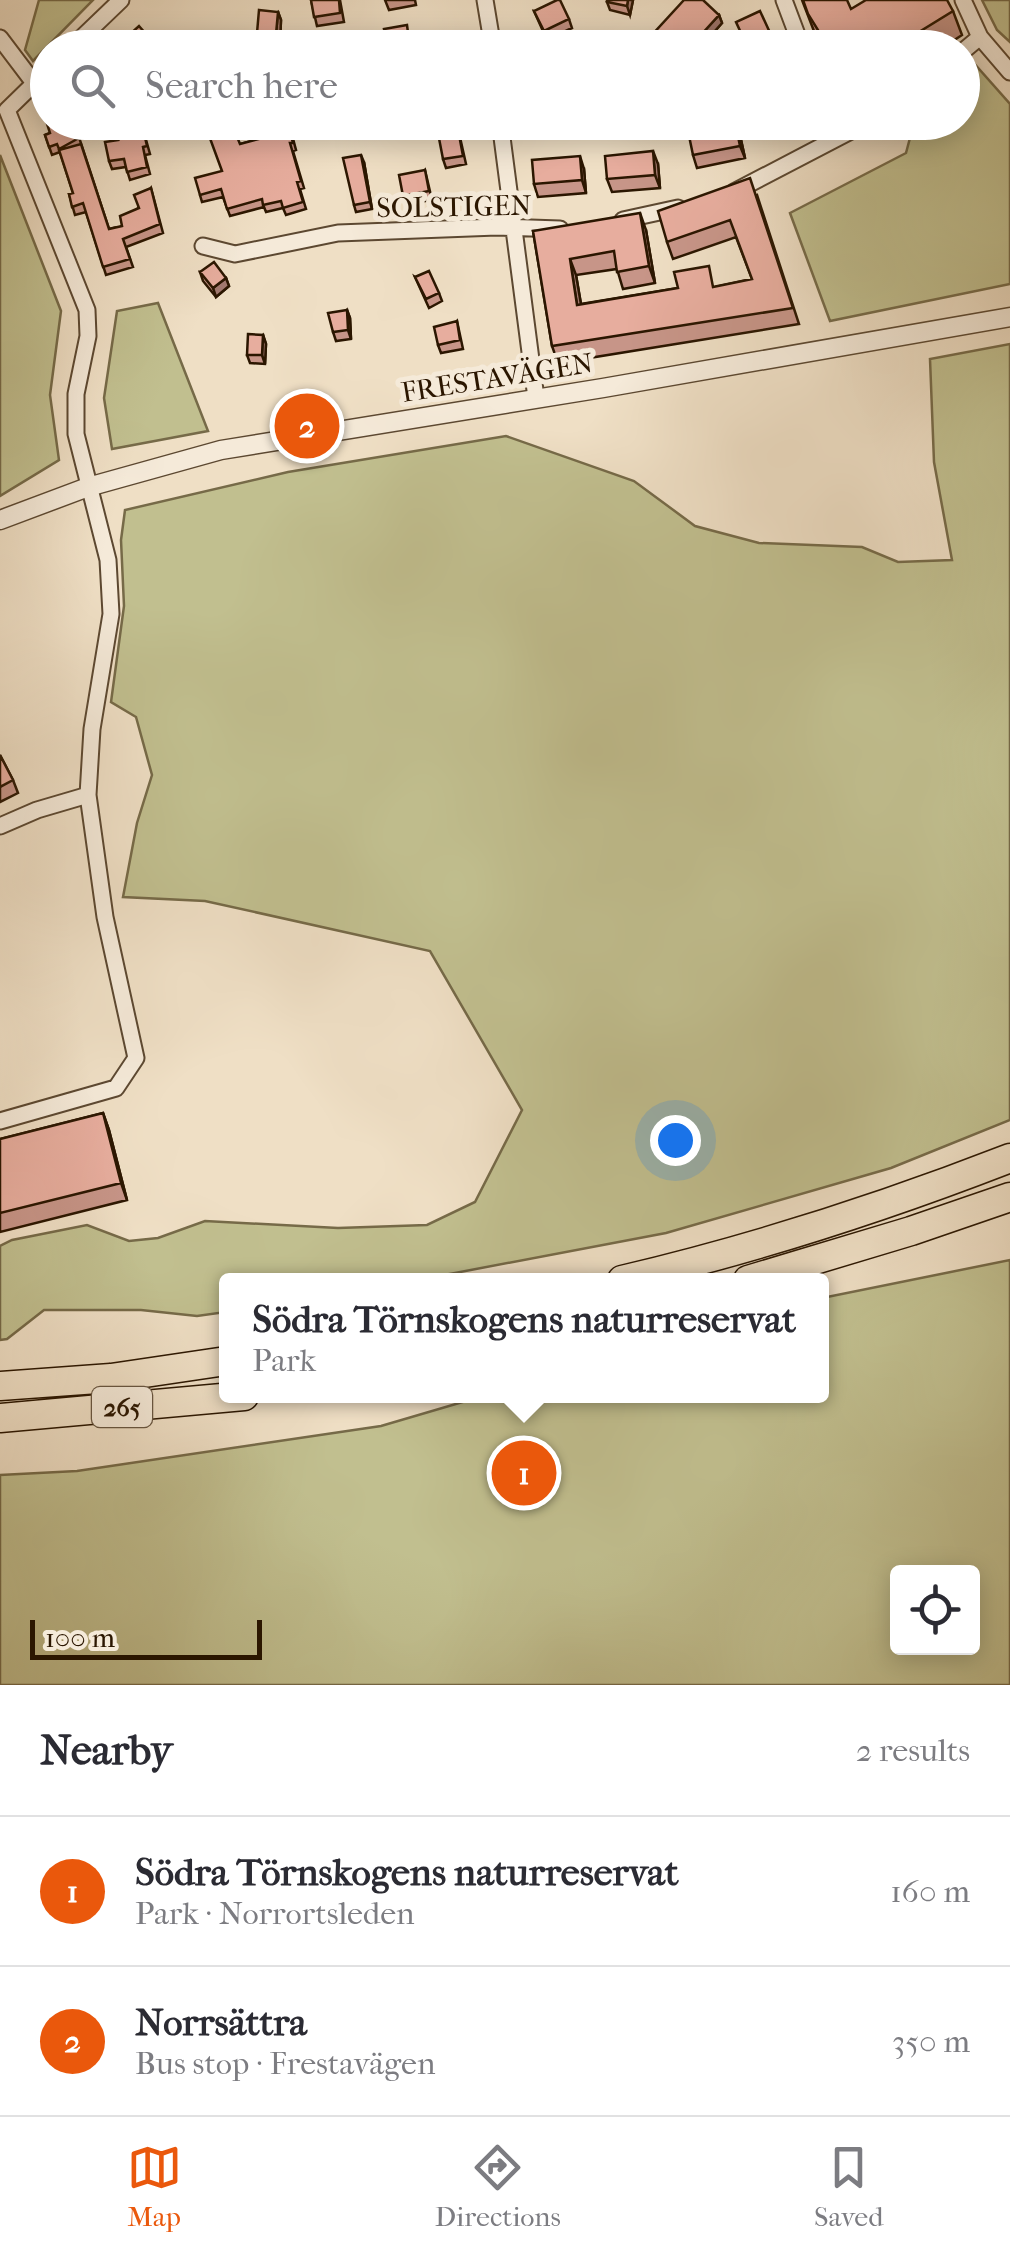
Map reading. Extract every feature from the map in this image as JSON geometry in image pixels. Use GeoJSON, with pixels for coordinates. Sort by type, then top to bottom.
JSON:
{"type":"FeatureCollection","features":[{"type":"Feature","properties":{"kind":"highway"},"geometry":{"type":"LineString","coordinates":[[652,1273],[700,1262],[898,1200],[1010,1158]]}},
{"type":"Feature","properties":{"kind":"highway"},"geometry":{"type":"LineString","coordinates":[[772,1273],[911,1232],[1010,1197]]}},
{"type":"Feature","properties":{"kind":"highway","name":"265"},"geometry":{"type":"LineString","coordinates":[[0,1386],[111,1378],[219,1362]]}},
{"type":"Feature","properties":{"kind":"highway","name":"265"},"geometry":{"type":"LineString","coordinates":[[0,1418],[219,1398]]}},
{"type":"Feature","properties":{"kind":"street"},"geometry":{"type":"LineString","coordinates":[[90,30],[121,0]]}},
{"type":"Feature","properties":{"kind":"street"},"geometry":{"type":"LineString","coordinates":[[485,0],[489,30]]}},
{"type":"Feature","properties":{"kind":"street"},"geometry":{"type":"LineString","coordinates":[[784,0],[795,30]]}},
{"type":"Feature","properties":{"kind":"street"},"geometry":{"type":"LineString","coordinates":[[964,0],[977,30]]}},
{"type":"Feature","properties":{"kind":"street"},"geometry":{"type":"LineString","coordinates":[[980,36],[1010,72]]}},
{"type":"Feature","properties":{"kind":"street"},"geometry":{"type":"LineString","coordinates":[[0,38],[30,77]]}},
{"type":"Feature","properties":{"kind":"street"},"geometry":{"type":"LineString","coordinates":[[0,1121],[116,1088],[136,1058],[104,917],[88,795],[92,729],[111,614],[108,560],[76,434],[76,407],[88,336],[87,310],[7,110],[30,86]]}},
{"type":"Feature","properties":{"kind":"street"},"geometry":{"type":"LineString","coordinates":[[502,140],[536,398]]}},
{"type":"Feature","properties":{"kind":"street"},"geometry":{"type":"LineString","coordinates":[[609,222],[650,216],[734,192],[837,140]]}},
{"type":"Feature","properties":{"kind":"street","name":"SOLSTIGEN"},"geometry":{"type":"LineString","coordinates":[[204,246],[234,254],[338,233],[572,227]]}},
{"type":"Feature","properties":{"kind":"street","name":"FRESTAVÄGEN"},"geometry":{"type":"LineString","coordinates":[[0,520],[88,487],[221,450],[1010,316]]}},
{"type":"Feature","properties":{"kind":"street"},"geometry":{"type":"LineString","coordinates":[[0,826],[88,795]]}},
{"type":"Feature","properties":{"kind":"shaded area"},"geometry":{"type":"Polygon","coordinates":[[[39,0],[93,0],[63,30],[31,30],[39,0]]]}},
{"type":"Feature","properties":{"kind":"shaded area"},"geometry":{"type":"Polygon","coordinates":[[[982,0],[1010,0],[1010,42],[997,30],[982,0]]]}},
{"type":"Feature","properties":{"kind":"shaded area"},"geometry":{"type":"Polygon","coordinates":[[[980,70],[1010,104],[1010,284],[830,321],[790,213],[906,153],[909,140],[980,140],[980,70]]]}},
{"type":"Feature","properties":{"kind":"shaded area"},"geometry":{"type":"Polygon","coordinates":[[[0,155],[61,311],[50,395],[59,460],[0,496],[0,155]]]}},
{"type":"Feature","properties":{"kind":"shaded area"},"geometry":{"type":"Polygon","coordinates":[[[158,303],[208,431],[112,449],[104,398],[117,311],[158,303]]]}},
{"type":"Feature","properties":{"kind":"shaded area"},"geometry":{"type":"Polygon","coordinates":[[[1010,344],[1010,1120],[891,1168],[666,1233],[455,1273],[219,1273],[219,1313],[197,1316],[141,1310],[44,1310],[7,1339],[0,1340],[0,1246],[12,1240],[87,1225],[129,1241],[158,1238],[205,1221],[338,1228],[427,1225],[475,1202],[522,1110],[430,951],[205,901],[123,897],[137,823],[152,775],[136,717],[111,702],[124,606],[121,540],[125,510],[288,472],[506,436],[634,481],[695,526],[759,543],[862,547],[898,562],[952,560],[934,462],[930,359],[1010,344]]]}},
{"type":"Feature","properties":{"kind":"shaded area"},"geometry":{"type":"Polygon","coordinates":[[[1010,1260],[1010,1685],[0,1685],[0,1475],[77,1471],[381,1426],[459,1403],[829,1403],[829,1297],[1010,1260]]]}},
{"type":"Feature","properties":{"kind":"building"},"geometry":{"type":"Polygon","coordinates":[[[311,0],[339,0],[340,13],[314,17],[311,0]]]}},
{"type":"Feature","properties":{"kind":"building"},"geometry":{"type":"Polygon","coordinates":[[[560,0],[569,19],[544,30],[534,11],[560,0]]]}},
{"type":"Feature","properties":{"kind":"building"},"geometry":{"type":"Polygon","coordinates":[[[607,0],[628,0],[627,6],[607,0]]]}},
{"type":"Feature","properties":{"kind":"building"},"geometry":{"type":"Polygon","coordinates":[[[684,0],[703,0],[719,15],[705,30],[656,30],[684,0]]]}},
{"type":"Feature","properties":{"kind":"building"},"geometry":{"type":"Polygon","coordinates":[[[803,0],[847,0],[851,9],[866,0],[947,0],[953,11],[922,30],[818,30],[803,0]]]}},
{"type":"Feature","properties":{"kind":"building"},"geometry":{"type":"Polygon","coordinates":[[[259,10],[278,12],[276,30],[257,30],[259,10]]]}},
{"type":"Feature","properties":{"kind":"building"},"geometry":{"type":"Polygon","coordinates":[[[760,11],[769,30],[740,30],[736,22],[760,11]]]}},
{"type":"Feature","properties":{"kind":"building"},"geometry":{"type":"Polygon","coordinates":[[[407,25],[408,30],[384,30],[407,25]]]}},
{"type":"Feature","properties":{"kind":"building"},"geometry":{"type":"Polygon","coordinates":[[[47,140],[75,140],[59,149],[57,144],[49,147],[47,140]]]}},
{"type":"Feature","properties":{"kind":"building"},"geometry":{"type":"Polygon","coordinates":[[[146,140],[147,167],[127,172],[124,159],[109,161],[105,142],[146,140]]]}},
{"type":"Feature","properties":{"kind":"building"},"geometry":{"type":"Polygon","coordinates":[[[211,140],[238,140],[240,144],[292,140],[303,202],[283,208],[281,201],[263,205],[262,199],[227,209],[221,189],[200,195],[195,178],[222,171],[211,140]]]}},
{"type":"Feature","properties":{"kind":"building"},"geometry":{"type":"Polygon","coordinates":[[[439,140],[460,140],[463,156],[443,159],[439,140]]]}},
{"type":"Feature","properties":{"kind":"building"},"geometry":{"type":"Polygon","coordinates":[[[690,140],[739,140],[740,146],[693,155],[690,140]]]}},
{"type":"Feature","properties":{"kind":"building"},"geometry":{"type":"Polygon","coordinates":[[[81,144],[109,229],[122,226],[120,216],[139,208],[134,195],[151,188],[160,224],[123,239],[130,259],[103,267],[83,203],[72,207],[69,194],[73,193],[59,150],[81,144]]]}},
{"type":"Feature","properties":{"kind":"building"},"geometry":{"type":"Polygon","coordinates":[[[653,151],[655,175],[607,179],[605,156],[653,151]]]}},
{"type":"Feature","properties":{"kind":"building"},"geometry":{"type":"Polygon","coordinates":[[[361,155],[370,202],[354,205],[343,158],[361,155]]]}},
{"type":"Feature","properties":{"kind":"building"},"geometry":{"type":"Polygon","coordinates":[[[580,156],[582,180],[534,184],[532,160],[580,156]]]}},
{"type":"Feature","properties":{"kind":"building"},"geometry":{"type":"Polygon","coordinates":[[[425,170],[429,191],[403,196],[399,175],[425,170]]]}},
{"type":"Feature","properties":{"kind":"building"},"geometry":{"type":"Polygon","coordinates":[[[750,178],[793,308],[552,346],[533,231],[640,213],[649,266],[617,272],[614,251],[570,259],[577,305],[678,288],[674,272],[709,266],[713,287],[752,279],[730,220],[667,242],[658,211],[750,178]]]}},
{"type":"Feature","properties":{"kind":"building"},"geometry":{"type":"Polygon","coordinates":[[[214,262],[226,278],[213,288],[200,272],[214,262]]]}},
{"type":"Feature","properties":{"kind":"building"},"geometry":{"type":"Polygon","coordinates":[[[429,271],[439,293],[426,299],[415,277],[429,271]]]}},
{"type":"Feature","properties":{"kind":"building"},"geometry":{"type":"Polygon","coordinates":[[[347,310],[348,330],[333,332],[328,313],[347,310]]]}},
{"type":"Feature","properties":{"kind":"building"},"geometry":{"type":"Polygon","coordinates":[[[457,321],[460,340],[438,345],[434,327],[457,321]]]}},
{"type":"Feature","properties":{"kind":"building"},"geometry":{"type":"Polygon","coordinates":[[[248,334],[263,335],[262,355],[247,355],[248,334]]]}},
{"type":"Feature","properties":{"kind":"building"},"geometry":{"type":"Polygon","coordinates":[[[0,755],[13,780],[0,787],[0,755]]]}},
{"type":"Feature","properties":{"kind":"building"},"geometry":{"type":"Polygon","coordinates":[[[103,1113],[121,1183],[0,1213],[0,1139],[103,1113]]]}},
{"type":"Feature","properties":{"kind":"place","name":"Norrsättra"},"geometry":{"type":"Point","coordinates":[307,426]}},
{"type":"Feature","properties":{"kind":"place","name":"Södra Törnskogens naturreservat"},"geometry":{"type":"Point","coordinates":[524,1473]}}]}
